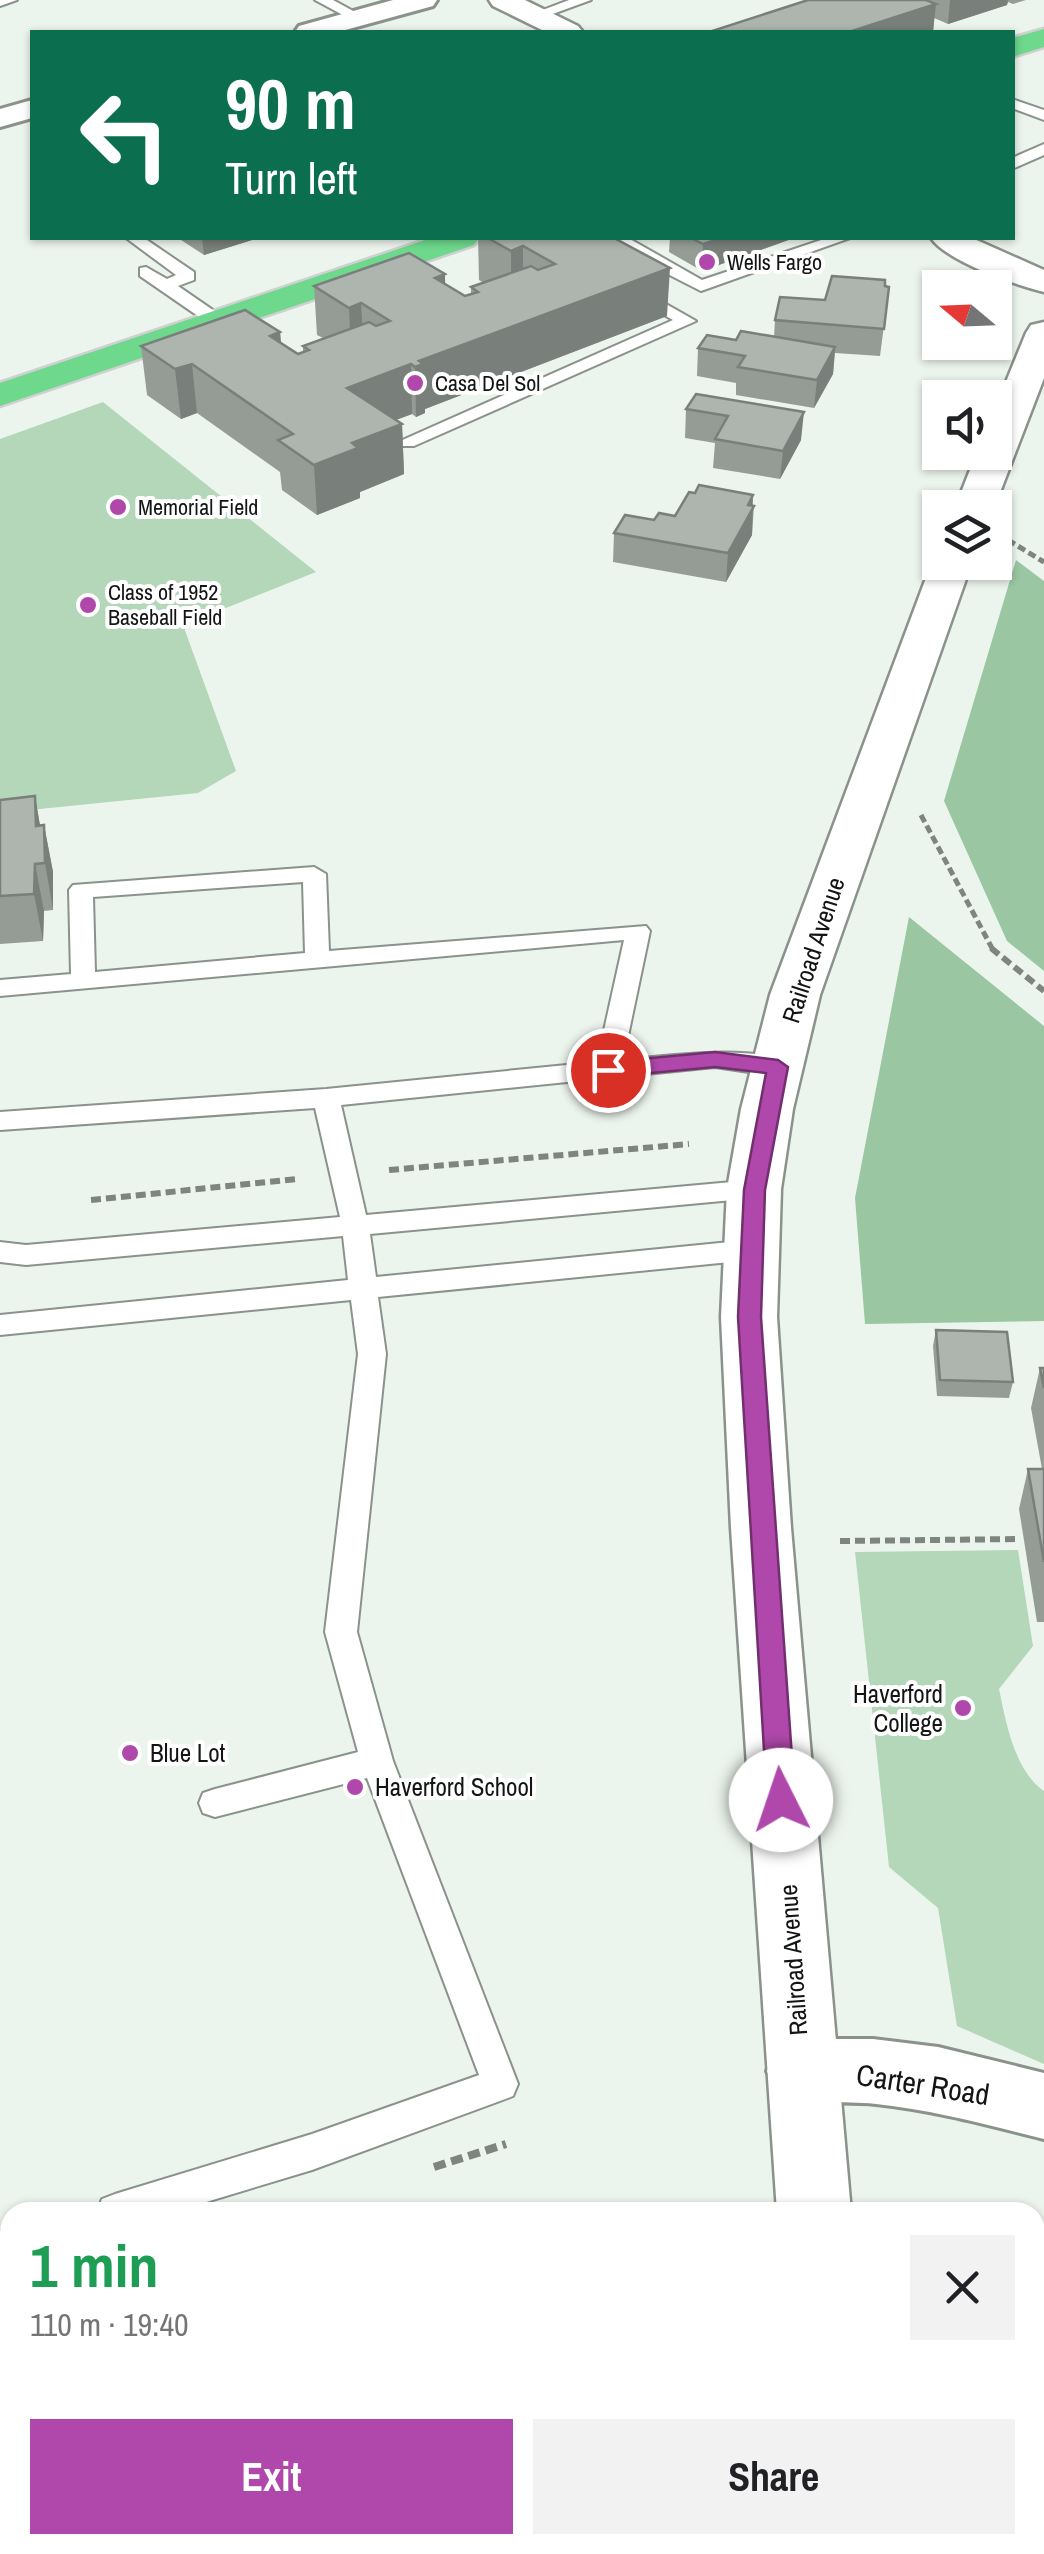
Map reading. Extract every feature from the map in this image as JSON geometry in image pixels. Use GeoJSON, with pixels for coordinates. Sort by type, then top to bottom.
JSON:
{"type":"FeatureCollection","features":[{"type":"Feature","properties":{"kind":"highway"},"geometry":{"type":"LineString","coordinates":[[1015,47],[1044,38]]}},
{"type":"Feature","properties":{"kind":"highway"},"geometry":{"type":"LineString","coordinates":[[0,395],[456,240]]}},
{"type":"Feature","properties":{"kind":"street"},"geometry":{"type":"LineString","coordinates":[[317,30],[422,0]]}},
{"type":"Feature","properties":{"kind":"street"},"geometry":{"type":"LineString","coordinates":[[502,0],[564,30]]}},
{"type":"Feature","properties":{"kind":"street"},"geometry":{"type":"LineString","coordinates":[[0,118],[30,110]]}},
{"type":"Feature","properties":{"kind":"street"},"geometry":{"type":"LineString","coordinates":[[952,240],[1044,282]]}},
{"type":"Feature","properties":{"kind":"street"},"geometry":{"type":"LineString","coordinates":[[981,490],[1044,332]]}},
{"type":"Feature","properties":{"kind":"street","name":"Railroad Avenue"},"geometry":{"type":"LineString","coordinates":[[813,2202],[761,1528],[749,1317],[754,1190],[795,995],[945,580]]}},
{"type":"Feature","properties":{"kind":"street","name":"Carter Road"},"geometry":{"type":"LineString","coordinates":[[801,2071],[872,2071],[938,2080],[1044,2106]]}},
{"type":"Feature","properties":{"kind":"lane"},"geometry":{"type":"LineString","coordinates":[[0,2],[10,0]]}},
{"type":"Feature","properties":{"kind":"lane"},"geometry":{"type":"LineString","coordinates":[[322,0],[359,18]]}},
{"type":"Feature","properties":{"kind":"lane"},"geometry":{"type":"LineString","coordinates":[[534,16],[584,0]]}},
{"type":"Feature","properties":{"kind":"lane"},"geometry":{"type":"LineString","coordinates":[[1015,104],[1044,115]]}},
{"type":"Feature","properties":{"kind":"lane"},"geometry":{"type":"LineString","coordinates":[[1015,163],[1044,149]]}},
{"type":"Feature","properties":{"kind":"lane"},"geometry":{"type":"LineString","coordinates":[[137,240],[188,276],[165,286]]}},
{"type":"Feature","properties":{"kind":"lane"},"geometry":{"type":"LineString","coordinates":[[632,240],[701,286],[830,240]]}},
{"type":"Feature","properties":{"kind":"lane"},"geometry":{"type":"LineString","coordinates":[[146,272],[216,321]]}},
{"type":"Feature","properties":{"kind":"lane"},"geometry":{"type":"LineString","coordinates":[[407,442],[687,321],[622,284]]}},
{"type":"Feature","properties":{"kind":"lane"},"geometry":{"type":"LineString","coordinates":[[82,981],[81,890],[314,874],[317,960]]}},
{"type":"Feature","properties":{"kind":"lane"},"geometry":{"type":"LineString","coordinates":[[0,988],[638,932],[608,1070]]}},
{"type":"Feature","properties":{"kind":"lane"},"geometry":{"type":"LineString","coordinates":[[0,1121],[326,1098],[715,1060],[778,1067]]}},
{"type":"Feature","properties":{"kind":"lane"},"geometry":{"type":"LineString","coordinates":[[148,2202],[312,2152],[500,2084],[377,1761],[341,1632],[372,1354],[355,1226],[326,1098]]}},
{"type":"Feature","properties":{"kind":"lane"},"geometry":{"type":"LineString","coordinates":[[0,1252],[26,1255],[754,1190]]}},
{"type":"Feature","properties":{"kind":"lane"},"geometry":{"type":"LineString","coordinates":[[0,1325],[750,1250]]}},
{"type":"Feature","properties":{"kind":"lane"},"geometry":{"type":"LineString","coordinates":[[215,1803],[377,1761]]}},
{"type":"Feature","properties":{"kind":"path"},"geometry":{"type":"LineString","coordinates":[[1012,542],[1044,562]]}},
{"type":"Feature","properties":{"kind":"path"},"geometry":{"type":"LineString","coordinates":[[920,812],[993,951],[1044,991]]}},
{"type":"Feature","properties":{"kind":"path"},"geometry":{"type":"LineString","coordinates":[[840,1540],[1020,1539]]}},
{"type":"Feature","properties":{"kind":"green space","name":"Memorial Field"},"geometry":{"type":"Polygon","coordinates":[[[103,402],[316,572],[183,625],[236,771],[198,793],[0,813],[0,439],[103,402]]]}},
{"type":"Feature","properties":{"kind":"green space"},"geometry":{"type":"Polygon","coordinates":[[[1016,560],[1044,581],[1044,971],[1007,941],[944,801],[1016,560]]]}},
{"type":"Feature","properties":{"kind":"green space"},"geometry":{"type":"Polygon","coordinates":[[[909,917],[1044,1026],[1044,1321],[865,1324],[855,1198],[909,917]]]}},
{"type":"Feature","properties":{"kind":"green space"},"geometry":{"type":"Polygon","coordinates":[[[1018,1550],[1033,1646],[999,1689],[1018,1758],[1044,1791],[1044,2064],[957,2026],[938,1908],[889,1867],[855,1552],[1018,1550]]]}},
{"type":"Feature","properties":{"kind":"building"},"geometry":{"type":"Polygon","coordinates":[[[808,0],[926,0],[936,4],[855,30],[715,30],[808,0]]]}},
{"type":"Feature","properties":{"kind":"building"},"geometry":{"type":"Polygon","coordinates":[[[492,240],[618,240],[670,268],[419,361],[423,364],[415,367],[411,364],[347,388],[402,424],[352,443],[358,448],[314,465],[278,440],[293,434],[192,364],[175,369],[141,346],[245,310],[280,332],[270,336],[298,354],[309,350],[303,346],[369,322],[376,326],[390,321],[361,303],[349,308],[314,286],[409,253],[445,274],[435,278],[465,296],[478,292],[471,287],[531,266],[538,270],[555,264],[523,246],[511,251],[492,240]]]}},
{"type":"Feature","properties":{"kind":"building"},"geometry":{"type":"Polygon","coordinates":[[[832,276],[885,280],[889,287],[884,329],[775,320],[780,297],[825,300],[832,276]]]}},
{"type":"Feature","properties":{"kind":"building"},"geometry":{"type":"Polygon","coordinates":[[[741,331],[835,347],[817,380],[738,367],[745,356],[698,348],[707,335],[736,340],[741,331]]]}},
{"type":"Feature","properties":{"kind":"building"},"geometry":{"type":"Polygon","coordinates":[[[696,394],[804,412],[783,451],[715,439],[728,416],[686,409],[696,394]]]}},
{"type":"Feature","properties":{"kind":"building"},"geometry":{"type":"Polygon","coordinates":[[[699,485],[753,495],[748,505],[754,506],[728,553],[614,533],[625,515],[654,520],[659,513],[675,516],[689,492],[695,493],[699,485]]]}},
{"type":"Feature","properties":{"kind":"building"},"geometry":{"type":"Polygon","coordinates":[[[35,796],[36,826],[44,825],[45,863],[35,864],[34,894],[0,896],[0,800],[35,796]]]}},
{"type":"Feature","properties":{"kind":"building"},"geometry":{"type":"Polygon","coordinates":[[[936,1330],[1007,1332],[1013,1382],[940,1380],[936,1330]]]}},
{"type":"Feature","properties":{"kind":"building"},"geometry":{"type":"Polygon","coordinates":[[[1028,1469],[1044,1469],[1044,1562],[1028,1469]]]}},
{"type":"Feature","properties":{"kind":"place","name":"Wells Fargo"},"geometry":{"type":"Point","coordinates":[707,262]}},
{"type":"Feature","properties":{"kind":"place","name":"Casa Del Sol"},"geometry":{"type":"Point","coordinates":[415,383]}},
{"type":"Feature","properties":{"kind":"place","name":"Memorial Field"},"geometry":{"type":"Point","coordinates":[118,507]}},
{"type":"Feature","properties":{"kind":"place","name":"Class of 1952 Baseball Field"},"geometry":{"type":"Point","coordinates":[88,605]}},
{"type":"Feature","properties":{"kind":"place","name":"Haverford College"},"geometry":{"type":"Point","coordinates":[963,1708]}},
{"type":"Feature","properties":{"kind":"place","name":"Blue Lot"},"geometry":{"type":"Point","coordinates":[130,1753]}},
{"type":"Feature","properties":{"kind":"place","name":"Haverford School"},"geometry":{"type":"Point","coordinates":[355,1787]}},
{"type":"Feature","properties":{"kind":"route"},"geometry":{"type":"LineString","coordinates":[[608,1070],[715,1060],[778,1067],[754,1190],[749,1317],[781,1800]]}}]}
